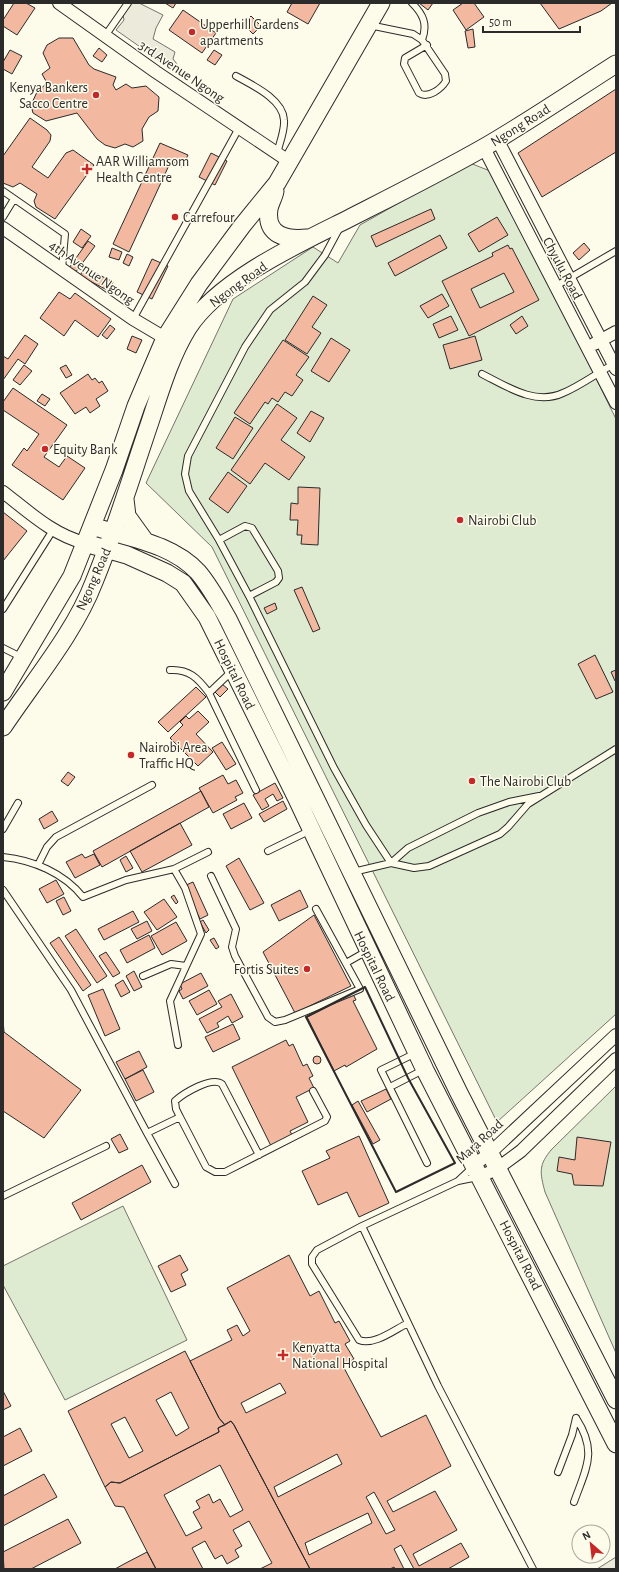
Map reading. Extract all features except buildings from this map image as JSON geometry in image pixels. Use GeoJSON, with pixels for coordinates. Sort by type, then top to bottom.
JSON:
{"type":"FeatureCollection","features":[{"type":"Feature","properties":{"kind":"street","name":"Ngong Road"},"geometry":{"type":"LineString","coordinates":[[3,692],[72,576],[114,470],[136,406],[165,338],[199,284],[242,226],[277,183],[283,158],[369,25],[381,3]]}},
{"type":"Feature","properties":{"kind":"street","name":"3rd Avenue Ngong"},"geometry":{"type":"LineString","coordinates":[[63,4],[105,36],[283,158]]}},
{"type":"Feature","properties":{"kind":"street","name":"Ngong Road"},"geometry":{"type":"LineString","coordinates":[[3,727],[70,628],[93,585],[125,499],[161,388],[176,352],[189,327],[204,309],[239,280],[310,237],[344,221],[491,143],[616,64]]}},
{"type":"Feature","properties":{"kind":"street","name":"Chyulu Road"},"geometry":{"type":"LineString","coordinates":[[491,143],[569,279],[615,366]]}},
{"type":"Feature","properties":{"kind":"street","name":"Chyulu Road"},"geometry":{"type":"LineString","coordinates":[[491,143],[556,286],[616,403]]}},
{"type":"Feature","properties":{"kind":"street"},"geometry":{"type":"LineString","coordinates":[[277,183],[269,208],[270,218],[274,229],[283,238],[293,240],[310,237]]}},
{"type":"Feature","properties":{"kind":"street","name":"4th Avenue Ngong"},"geometry":{"type":"LineString","coordinates":[[3,228],[133,319],[165,338]]}},
{"type":"Feature","properties":{"kind":"street"},"geometry":{"type":"LineString","coordinates":[[588,348],[616,332]]}},
{"type":"Feature","properties":{"kind":"street"},"geometry":{"type":"LineString","coordinates":[[3,492],[53,530],[70,539],[85,543]]}},
{"type":"Feature","properties":{"kind":"street"},"geometry":{"type":"LineString","coordinates":[[125,499],[127,516],[145,541]]}},
{"type":"Feature","properties":{"kind":"street","name":"Hospital Road"},"geometry":{"type":"LineString","coordinates":[[92,526],[145,541],[175,554],[198,572],[216,598],[228,619],[490,1153],[616,1400]]}},
{"type":"Feature","properties":{"kind":"street","name":"Hospital Road"},"geometry":{"type":"LineString","coordinates":[[85,543],[146,562],[183,583],[207,617],[312,830],[425,1070],[616,1444]]}},
{"type":"Feature","properties":{"kind":"street","name":"Mara Road"},"geometry":{"type":"LineString","coordinates":[[477,1171],[490,1153],[616,1035]]}},
{"type":"Feature","properties":{"kind":"street","name":"Mara Road"},"geometry":{"type":"LineString","coordinates":[[477,1171],[498,1168],[521,1151],[616,1059]]}},
{"type":"Feature","properties":{"kind":"lane"},"geometry":{"type":"LineString","coordinates":[[105,36],[128,3]]}},
{"type":"Feature","properties":{"kind":"lane"},"geometry":{"type":"LineString","coordinates":[[412,3],[420,12],[426,23],[426,30],[422,40]]}},
{"type":"Feature","properties":{"kind":"lane"},"geometry":{"type":"LineString","coordinates":[[369,25],[414,34],[427,45],[445,74],[446,81],[442,86],[427,95],[423,95],[419,92],[404,64],[405,58],[427,45]]}},
{"type":"Feature","properties":{"kind":"lane"},"geometry":{"type":"LineString","coordinates":[[236,76],[267,94],[281,109],[284,120],[283,158]]}},
{"type":"Feature","properties":{"kind":"lane"},"geometry":{"type":"LineString","coordinates":[[133,319],[239,128]]}},
{"type":"Feature","properties":{"kind":"lane"},"geometry":{"type":"LineString","coordinates":[[3,191],[65,234],[62,269]]}},
{"type":"Feature","properties":{"kind":"lane"},"geometry":{"type":"LineString","coordinates":[[3,218],[14,199]]}},
{"type":"Feature","properties":{"kind":"lane"},"geometry":{"type":"LineString","coordinates":[[344,221],[325,255],[305,282],[270,310],[245,347],[188,456],[185,474],[189,491],[219,540],[249,596],[334,768],[366,825],[391,863]]}},
{"type":"Feature","properties":{"kind":"lane"},"geometry":{"type":"LineString","coordinates":[[556,286],[616,251]]}},
{"type":"Feature","properties":{"kind":"lane"},"geometry":{"type":"LineString","coordinates":[[482,374],[522,394],[548,398],[563,393],[600,371],[615,366]]}},
{"type":"Feature","properties":{"kind":"lane"},"geometry":{"type":"LineString","coordinates":[[219,540],[245,526],[249,526],[252,528],[278,572],[279,578],[276,582],[249,596]]}},
{"type":"Feature","properties":{"kind":"lane"},"geometry":{"type":"LineString","coordinates":[[3,609],[53,530]]}},
{"type":"Feature","properties":{"kind":"lane"},"geometry":{"type":"LineString","coordinates":[[3,648],[23,658]]}},
{"type":"Feature","properties":{"kind":"lane"},"geometry":{"type":"LineString","coordinates":[[209,693],[233,669]]}},
{"type":"Feature","properties":{"kind":"lane"},"geometry":{"type":"LineString","coordinates":[[170,670],[188,671],[209,693],[256,790]]}},
{"type":"Feature","properties":{"kind":"lane"},"geometry":{"type":"LineString","coordinates":[[352,872],[391,863],[414,868],[430,866],[440,862],[500,834],[528,804],[616,749]]}},
{"type":"Feature","properties":{"kind":"lane"},"geometry":{"type":"LineString","coordinates":[[38,865],[47,847],[56,837],[152,785]]}},
{"type":"Feature","properties":{"kind":"lane"},"geometry":{"type":"LineString","coordinates":[[391,863],[408,848],[478,813],[509,802],[541,796]]}},
{"type":"Feature","properties":{"kind":"lane"},"geometry":{"type":"LineString","coordinates":[[3,829],[18,803]]}},
{"type":"Feature","properties":{"kind":"lane"},"geometry":{"type":"LineString","coordinates":[[268,851],[312,830]]}},
{"type":"Feature","properties":{"kind":"lane"},"geometry":{"type":"LineString","coordinates":[[3,857],[15,858],[38,865],[74,885],[83,897],[126,880],[174,869],[208,852]]}},
{"type":"Feature","properties":{"kind":"lane"},"geometry":{"type":"LineString","coordinates":[[174,869],[185,888],[201,934],[170,1001],[178,1045]]}},
{"type":"Feature","properties":{"kind":"lane"},"geometry":{"type":"LineString","coordinates":[[211,876],[236,929],[232,947],[235,956],[268,1017],[275,1022],[285,1020],[360,989],[316,909]]}},
{"type":"Feature","properties":{"kind":"lane"},"geometry":{"type":"LineString","coordinates":[[3,890],[70,990],[175,1184]]}},
{"type":"Feature","properties":{"kind":"lane"},"geometry":{"type":"LineString","coordinates":[[346,963],[368,951]]}},
{"type":"Feature","properties":{"kind":"lane"},"geometry":{"type":"LineString","coordinates":[[143,976],[171,964],[186,966]]}},
{"type":"Feature","properties":{"kind":"lane"},"geometry":{"type":"LineString","coordinates":[[417,1052],[381,1070],[427,1163]]}},
{"type":"Feature","properties":{"kind":"lane"},"geometry":{"type":"LineString","coordinates":[[390,1087],[425,1070]]}},
{"type":"Feature","properties":{"kind":"lane"},"geometry":{"type":"LineString","coordinates":[[259,1155],[222,1084],[218,1081],[212,1081],[178,1098],[175,1101],[176,1109],[206,1167],[215,1172],[225,1172],[259,1155],[325,1121],[327,1118],[313,1091]]}},
{"type":"Feature","properties":{"kind":"lane"},"geometry":{"type":"LineString","coordinates":[[147,1133],[180,1117]]}},
{"type":"Feature","properties":{"kind":"lane"},"geometry":{"type":"LineString","coordinates":[[3,1196],[106,1146]]}},
{"type":"Feature","properties":{"kind":"lane","name":"Mara Road"},"geometry":{"type":"LineString","coordinates":[[458,1181],[477,1171]]}},
{"type":"Feature","properties":{"kind":"lane","name":"Mara Road"},"geometry":{"type":"LineString","coordinates":[[458,1181],[477,1171]]}},
{"type":"Feature","properties":{"kind":"lane"},"geometry":{"type":"LineString","coordinates":[[408,1322],[374,1341],[366,1343],[359,1340],[312,1264],[312,1257],[316,1250],[362,1226],[458,1181]]}},
{"type":"Feature","properties":{"kind":"lane"},"geometry":{"type":"LineString","coordinates":[[362,1226],[438,1386],[533,1569]]}},
{"type":"Feature","properties":{"kind":"lane"},"geometry":{"type":"LineString","coordinates":[[558,1472],[572,1435],[576,1418],[588,1439],[590,1452],[574,1502]]}},
{"type":"Feature","properties":{"kind":"green space","name":"The Nairobi Club"},"geometry":{"type":"Polygon","coordinates":[[[470,163],[495,173],[616,419],[616,1014],[497,1122],[212,547],[146,483],[233,299],[313,247],[338,263],[360,225],[470,163]]]}},
{"type":"Feature","properties":{"kind":"green space"},"geometry":{"type":"Polygon","coordinates":[[[616,1086],[616,1353],[545,1192],[541,1169],[544,1160],[552,1149],[616,1086]]]}},
{"type":"Feature","properties":{"kind":"green space"},"geometry":{"type":"Polygon","coordinates":[[[123,1206],[187,1340],[65,1400],[3,1285],[3,1266],[123,1206]]]}},
{"type":"Feature","properties":{"kind":"shaded area"},"geometry":{"type":"Polygon","coordinates":[[[131,3],[139,3],[163,15],[156,28],[153,39],[175,52],[173,59],[177,64],[173,70],[116,30],[124,20],[123,15],[131,3]]]}},
{"type":"Feature","properties":{"kind":"shaded area"},"geometry":{"type":"Polygon","coordinates":[[[616,1557],[616,1569],[597,1569],[605,1564],[611,1564],[611,1560],[616,1557]]]}},
{"type":"Feature","properties":{"kind":"wall"},"geometry":{"type":"LineString","coordinates":[[365,987],[408,1078],[455,1163],[396,1192],[306,1017],[365,987]]}},
{"type":"Feature","properties":{"kind":"place","name":"Upperhill Gardens apartments"},"geometry":{"type":"Point","coordinates":[192,32]}},
{"type":"Feature","properties":{"kind":"place","name":"Kenya Bankers Sacco Centre"},"geometry":{"type":"Point","coordinates":[96,95]}},
{"type":"Feature","properties":{"kind":"place","name":"AAR Williamsom Health Centre"},"geometry":{"type":"Point","coordinates":[87,169]}},
{"type":"Feature","properties":{"kind":"place","name":"Carrefour"},"geometry":{"type":"Point","coordinates":[175,217]}},
{"type":"Feature","properties":{"kind":"place","name":"Equity Bank"},"geometry":{"type":"Point","coordinates":[45,449]}},
{"type":"Feature","properties":{"kind":"place","name":"Nairobi Club"},"geometry":{"type":"Point","coordinates":[460,520]}},
{"type":"Feature","properties":{"kind":"place","name":"Nairobi Area Traffic HQ"},"geometry":{"type":"Point","coordinates":[131,755]}},
{"type":"Feature","properties":{"kind":"place","name":"The Nairobi Club"},"geometry":{"type":"Point","coordinates":[472,781]}},
{"type":"Feature","properties":{"kind":"place","name":"Fortis Suites"},"geometry":{"type":"Point","coordinates":[307,969]}},
{"type":"Feature","properties":{"kind":"place","name":"Kenyatta National Hospital"},"geometry":{"type":"Point","coordinates":[283,1355]}}]}
